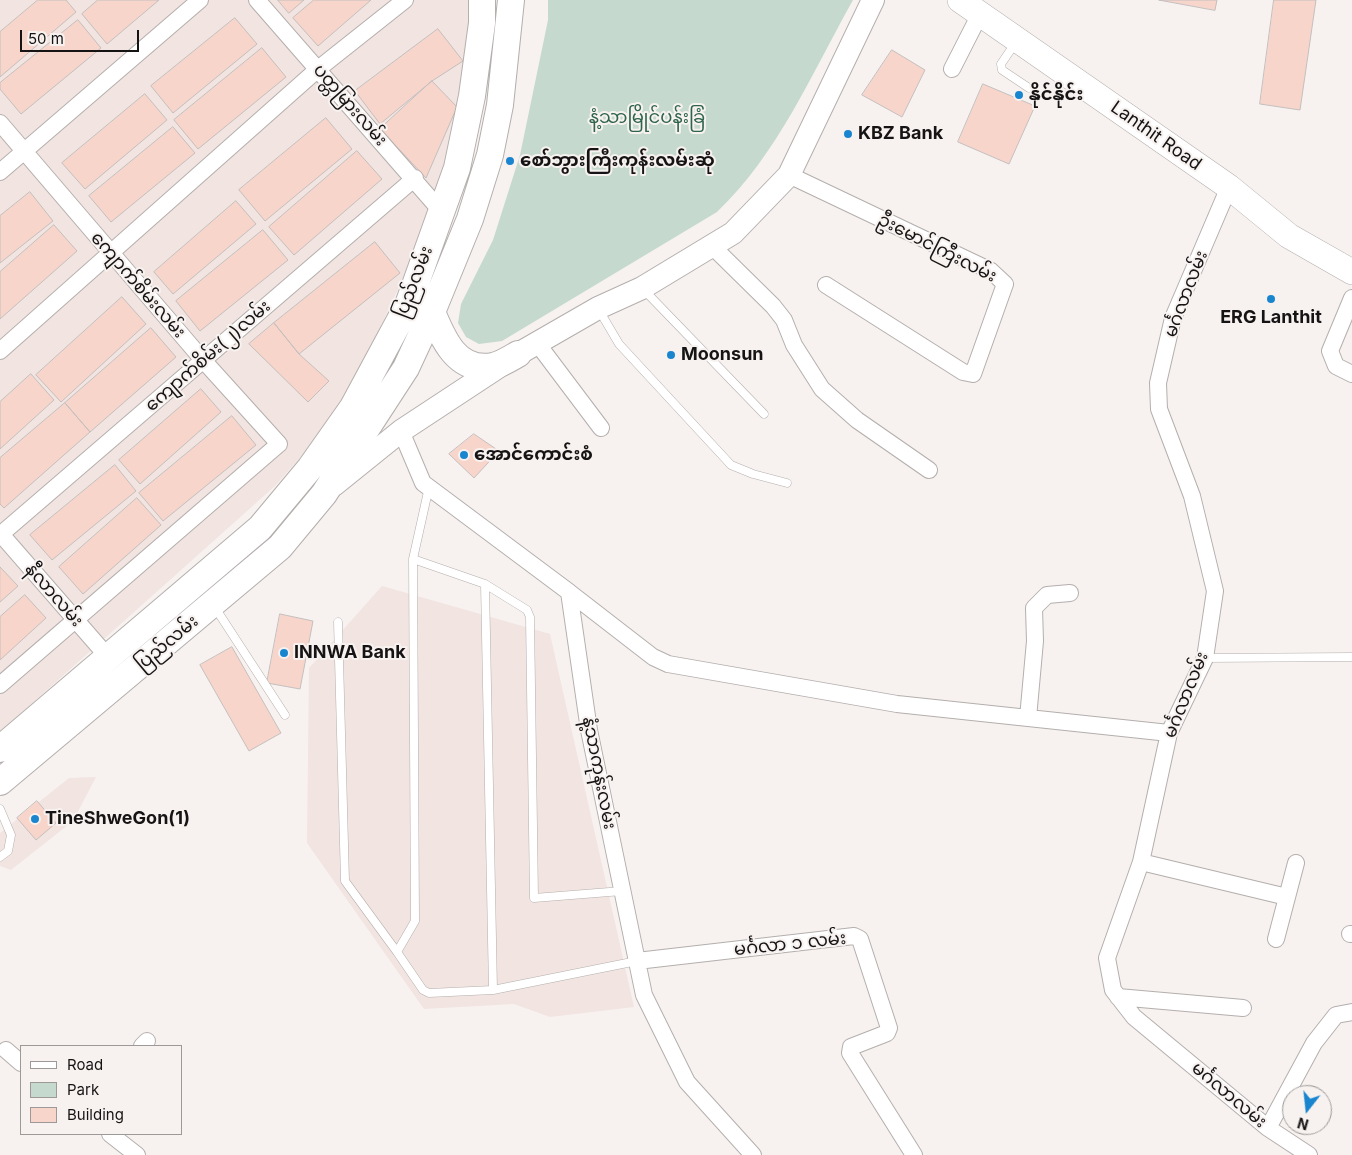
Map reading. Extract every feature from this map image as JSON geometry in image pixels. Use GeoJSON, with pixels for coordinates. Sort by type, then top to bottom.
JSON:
{"type":"FeatureCollection","features":[{"type":"Feature","properties":{"kind":"highway","name":"ပြည်လမ်း"},"geometry":{"type":"LineString","coordinates":[[0,749],[117,667],[213,604],[280,548],[324,494],[363,412],[408,305],[457,168],[472,96],[482,23],[482,0]]}},
{"type":"Feature","properties":{"kind":"highway","name":"ပြည်လမ်း"},"geometry":{"type":"LineString","coordinates":[[0,782],[260,528],[310,468],[406,368],[432,312],[470,219],[490,155],[500,105],[511,0]]}},
{"type":"Feature","properties":{"kind":"highway"},"geometry":{"type":"LineString","coordinates":[[408,305],[432,312],[451,353],[472,365],[493,366],[528,349]]}},
{"type":"Feature","properties":{"kind":"main road"},"geometry":{"type":"LineString","coordinates":[[324,494],[398,434],[528,349],[598,308],[642,288],[733,233],[789,174],[873,0]]}},
{"type":"Feature","properties":{"kind":"main road","name":"Lanthit Road"},"geometry":{"type":"LineString","coordinates":[[960,0],[1229,188],[1290,236],[1352,272]]}},
{"type":"Feature","properties":{"kind":"main road"},"geometry":{"type":"LineString","coordinates":[[363,412],[398,434]]}},
{"type":"Feature","properties":{"kind":"main road","name":"ပြည်လမ်း"},"geometry":{"type":"LineString","coordinates":[[260,528],[324,494]]}},
{"type":"Feature","properties":{"kind":"street"},"geometry":{"type":"LineString","coordinates":[[0,172],[200,0]]}},
{"type":"Feature","properties":{"kind":"street","name":"ပတ္တမြားလမ်း"},"geometry":{"type":"LineString","coordinates":[[257,0],[415,178],[441,211]]}},
{"type":"Feature","properties":{"kind":"street"},"geometry":{"type":"LineString","coordinates":[[0,351],[318,69],[405,0]]}},
{"type":"Feature","properties":{"kind":"street"},"geometry":{"type":"LineString","coordinates":[[952,69],[980,14]]}},
{"type":"Feature","properties":{"kind":"street","name":"ကျောက်စိမ်းလမ်း"},"geometry":{"type":"LineString","coordinates":[[0,123],[203,360],[279,444],[76,620]]}},
{"type":"Feature","properties":{"kind":"street","name":"ဦးမောင်ကြီးလမ်း"},"geometry":{"type":"LineString","coordinates":[[789,174],[991,271],[1006,284],[973,374],[963,372],[826,286]]}},
{"type":"Feature","properties":{"kind":"street","name":"ကျောက်စိမ်း(၂)လမ်း"},"geometry":{"type":"LineString","coordinates":[[0,534],[415,178]]}},
{"type":"Feature","properties":{"kind":"street","name":"မင်္ဂလာလမ်း"},"geometry":{"type":"LineString","coordinates":[[1229,188],[1173,318],[1158,383],[1159,409],[1192,496],[1215,591],[1205,658],[1169,732],[1140,862],[1107,958],[1114,990],[1134,1017],[1268,1128],[1309,1155]]}},
{"type":"Feature","properties":{"kind":"street"},"geometry":{"type":"LineString","coordinates":[[712,246],[773,306],[784,320],[794,344],[822,389],[857,420],[929,470]]}},
{"type":"Feature","properties":{"kind":"street"},"geometry":{"type":"LineString","coordinates":[[1352,298],[1330,351],[1336,366],[1352,374]]}},
{"type":"Feature","properties":{"kind":"street"},"geometry":{"type":"LineString","coordinates":[[528,349],[601,428]]}},
{"type":"Feature","properties":{"kind":"street"},"geometry":{"type":"LineString","coordinates":[[398,434],[424,483],[653,657],[668,664],[897,704],[1169,732]]}},
{"type":"Feature","properties":{"kind":"street","name":"နီလာလမ်း"},"geometry":{"type":"LineString","coordinates":[[0,534],[117,667]]}},
{"type":"Feature","properties":{"kind":"street","name":"နံ့သာကုန်းလမ်း"},"geometry":{"type":"LineString","coordinates":[[569,592],[589,730],[644,995],[687,1082],[751,1154]]}},
{"type":"Feature","properties":{"kind":"street"},"geometry":{"type":"LineString","coordinates":[[1028,718],[1035,641],[1034,608],[1047,595],[1070,593]]}},
{"type":"Feature","properties":{"kind":"street"},"geometry":{"type":"LineString","coordinates":[[0,685],[76,620]]}},
{"type":"Feature","properties":{"kind":"street"},"geometry":{"type":"LineString","coordinates":[[1140,862],[1286,897]]}},
{"type":"Feature","properties":{"kind":"street"},"geometry":{"type":"LineString","coordinates":[[1276,939],[1296,863]]}},
{"type":"Feature","properties":{"kind":"street","name":"မင်္ဂလာ ၁ လမ်း"},"geometry":{"type":"LineString","coordinates":[[637,961],[854,936],[860,939],[889,1028],[887,1033],[851,1047],[850,1053],[914,1155]]}},
{"type":"Feature","properties":{"kind":"street"},"geometry":{"type":"LineString","coordinates":[[1118,997],[1243,1008]]}},
{"type":"Feature","properties":{"kind":"street"},"geometry":{"type":"LineString","coordinates":[[1268,1128],[1314,1043],[1336,1014],[1352,1012]]}},
{"type":"Feature","properties":{"kind":"street"},"geometry":{"type":"LineString","coordinates":[[6,1050],[20,1062]]}},
{"type":"Feature","properties":{"kind":"street"},"geometry":{"type":"LineString","coordinates":[[111,1135],[137,1155]]}},
{"type":"Feature","properties":{"kind":"lane"},"geometry":{"type":"LineString","coordinates":[[1018,40],[1001,64],[1002,70],[1029,88]]}},
{"type":"Feature","properties":{"kind":"lane"},"geometry":{"type":"LineString","coordinates":[[642,288],[764,414]]}},
{"type":"Feature","properties":{"kind":"lane"},"geometry":{"type":"LineString","coordinates":[[598,308],[619,344],[731,465],[752,474],[786,483]]}},
{"type":"Feature","properties":{"kind":"lane"},"geometry":{"type":"LineString","coordinates":[[397,952],[416,921],[413,559],[429,487]]}},
{"type":"Feature","properties":{"kind":"lane"},"geometry":{"type":"LineString","coordinates":[[413,559],[485,584],[527,610],[530,617],[534,898],[622,890]]}},
{"type":"Feature","properties":{"kind":"lane"},"geometry":{"type":"LineString","coordinates":[[485,584],[493,990]]}},
{"type":"Feature","properties":{"kind":"lane"},"geometry":{"type":"LineString","coordinates":[[213,604],[285,715]]}},
{"type":"Feature","properties":{"kind":"lane"},"geometry":{"type":"LineString","coordinates":[[338,622],[344,881],[423,990],[428,993],[493,990],[637,961]]}},
{"type":"Feature","properties":{"kind":"lane"},"geometry":{"type":"LineString","coordinates":[[1205,658],[1352,657]]}},
{"type":"Feature","properties":{"kind":"lane"},"geometry":{"type":"LineString","coordinates":[[0,809],[11,835],[8,851],[0,857]]}},
{"type":"Feature","properties":{"kind":"shaded area"},"geometry":{"type":"Polygon","coordinates":[[[0,0],[471,0],[471,15],[452,138],[427,228],[340,412],[275,486],[0,732],[0,0]]]}},
{"type":"Feature","properties":{"kind":"shaded area"},"geometry":{"type":"Polygon","coordinates":[[[382,586],[550,634],[634,1007],[550,1017],[514,1004],[424,1009],[307,843],[309,668],[382,586]]]}},
{"type":"Feature","properties":{"kind":"shaded area"},"geometry":{"type":"Polygon","coordinates":[[[96,777],[73,821],[11,870],[0,866],[0,833],[69,778],[96,777]]]}},
{"type":"Feature","properties":{"kind":"green space","name":"နံ့သာမြိုင်ပန်းခြံ"},"geometry":{"type":"Polygon","coordinates":[[[548,0],[853,0],[776,139],[739,189],[717,212],[502,341],[479,344],[466,337],[458,323],[461,304],[493,240],[520,155],[548,20],[548,0]]]}},
{"type":"Feature","properties":{"kind":"building"},"geometry":{"type":"Polygon","coordinates":[[[38,0],[66,0],[76,12],[0,77],[0,32],[38,0]]]}},
{"type":"Feature","properties":{"kind":"building"},"geometry":{"type":"Polygon","coordinates":[[[98,0],[159,0],[107,44],[82,14],[98,0]]]}},
{"type":"Feature","properties":{"kind":"building"},"geometry":{"type":"Polygon","coordinates":[[[278,0],[304,0],[289,13],[278,0]]]}},
{"type":"Feature","properties":{"kind":"building"},"geometry":{"type":"Polygon","coordinates":[[[314,0],[371,0],[318,46],[293,18],[314,0]]]}},
{"type":"Feature","properties":{"kind":"building"},"geometry":{"type":"Polygon","coordinates":[[[1159,0],[1217,0],[1215,10],[1159,0]]]}},
{"type":"Feature","properties":{"kind":"building"},"geometry":{"type":"Polygon","coordinates":[[[1274,0],[1316,0],[1300,110],[1260,104],[1274,0]]]}},
{"type":"Feature","properties":{"kind":"building"},"geometry":{"type":"Polygon","coordinates":[[[235,18],[257,44],[173,113],[151,86],[235,18]]]}},
{"type":"Feature","properties":{"kind":"building"},"geometry":{"type":"Polygon","coordinates":[[[78,20],[101,48],[21,114],[0,89],[0,83],[78,20]]]}},
{"type":"Feature","properties":{"kind":"building"},"geometry":{"type":"Polygon","coordinates":[[[438,29],[463,61],[432,81],[380,124],[355,91],[438,29]]]}},
{"type":"Feature","properties":{"kind":"building"},"geometry":{"type":"Polygon","coordinates":[[[262,48],[286,77],[198,149],[174,120],[262,48]]]}},
{"type":"Feature","properties":{"kind":"building"},"geometry":{"type":"Polygon","coordinates":[[[892,50],[925,70],[902,117],[862,95],[892,50]]]}},
{"type":"Feature","properties":{"kind":"building"},"geometry":{"type":"Polygon","coordinates":[[[432,81],[457,107],[426,178],[380,129],[432,81]]]}},
{"type":"Feature","properties":{"kind":"building"},"geometry":{"type":"Polygon","coordinates":[[[983,84],[1035,106],[1009,164],[958,142],[983,84]]]}},
{"type":"Feature","properties":{"kind":"building"},"geometry":{"type":"Polygon","coordinates":[[[145,94],[167,120],[85,189],[62,163],[145,94]]]}},
{"type":"Feature","properties":{"kind":"building"},"geometry":{"type":"Polygon","coordinates":[[[326,118],[352,149],[265,221],[239,190],[326,118]]]}},
{"type":"Feature","properties":{"kind":"building"},"geometry":{"type":"Polygon","coordinates":[[[173,127],[195,153],[111,222],[89,196],[173,127]]]}},
{"type":"Feature","properties":{"kind":"building"},"geometry":{"type":"Polygon","coordinates":[[[357,151],[382,179],[294,255],[269,227],[357,151]]]}},
{"type":"Feature","properties":{"kind":"building"},"geometry":{"type":"Polygon","coordinates":[[[30,192],[53,221],[0,263],[0,216],[30,192]]]}},
{"type":"Feature","properties":{"kind":"building"},"geometry":{"type":"Polygon","coordinates":[[[236,201],[256,224],[173,294],[154,272],[236,201]]]}},
{"type":"Feature","properties":{"kind":"building"},"geometry":{"type":"Polygon","coordinates":[[[54,225],[77,251],[0,319],[0,272],[54,225]]]}},
{"type":"Feature","properties":{"kind":"building"},"geometry":{"type":"Polygon","coordinates":[[[263,230],[288,260],[200,331],[176,301],[263,230]]]}},
{"type":"Feature","properties":{"kind":"building"},"geometry":{"type":"Polygon","coordinates":[[[375,242],[400,273],[299,354],[274,323],[375,242]]]}},
{"type":"Feature","properties":{"kind":"building"},"geometry":{"type":"Polygon","coordinates":[[[122,297],[146,324],[61,402],[36,375],[122,297]]]}},
{"type":"Feature","properties":{"kind":"building"},"geometry":{"type":"Polygon","coordinates":[[[274,323],[299,354],[329,381],[308,402],[249,344],[274,323]]]}},
{"type":"Feature","properties":{"kind":"building"},"geometry":{"type":"Polygon","coordinates":[[[151,328],[176,357],[90,432],[65,403],[151,328]]]}},
{"type":"Feature","properties":{"kind":"building"},"geometry":{"type":"Polygon","coordinates":[[[31,374],[54,400],[0,449],[0,402],[31,374]]]}},
{"type":"Feature","properties":{"kind":"building"},"geometry":{"type":"Polygon","coordinates":[[[201,389],[221,412],[140,484],[119,460],[201,389]]]}},
{"type":"Feature","properties":{"kind":"building"},"geometry":{"type":"Polygon","coordinates":[[[65,403],[90,432],[4,508],[0,504],[0,458],[65,403]]]}},
{"type":"Feature","properties":{"kind":"building"},"geometry":{"type":"Polygon","coordinates":[[[232,416],[256,445],[163,521],[139,493],[232,416]]]}},
{"type":"Feature","properties":{"kind":"building"},"geometry":{"type":"Polygon","coordinates":[[[474,434],[499,451],[474,478],[449,454],[474,434]]]}},
{"type":"Feature","properties":{"kind":"building"},"geometry":{"type":"Polygon","coordinates":[[[115,465],[136,491],[52,560],[30,535],[115,465]]]}},
{"type":"Feature","properties":{"kind":"building"},"geometry":{"type":"Polygon","coordinates":[[[137,498],[161,525],[83,594],[59,567],[137,498]]]}},
{"type":"Feature","properties":{"kind":"building"},"geometry":{"type":"Polygon","coordinates":[[[0,567],[18,586],[0,602],[0,567]]]}},
{"type":"Feature","properties":{"kind":"building"},"geometry":{"type":"Polygon","coordinates":[[[25,595],[46,618],[0,660],[0,617],[25,595]]]}},
{"type":"Feature","properties":{"kind":"building"},"geometry":{"type":"Polygon","coordinates":[[[280,614],[313,621],[300,689],[267,683],[280,614]]]}},
{"type":"Feature","properties":{"kind":"building"},"geometry":{"type":"Polygon","coordinates":[[[232,647],[281,733],[249,751],[200,665],[232,647]]]}},
{"type":"Feature","properties":{"kind":"building"},"geometry":{"type":"Polygon","coordinates":[[[37,801],[56,823],[36,840],[17,818],[37,801]]]}},
{"type":"Feature","properties":{"kind":"place","name":"နိုင်နိုင်း"},"geometry":{"type":"Point","coordinates":[1019,95]}},
{"type":"Feature","properties":{"kind":"place","name":"KBZ Bank"},"geometry":{"type":"Point","coordinates":[848,134]}},
{"type":"Feature","properties":{"kind":"place","name":"စော်ဘွားကြီးကုန်းလမ်းဆုံ"},"geometry":{"type":"Point","coordinates":[510,161]}},
{"type":"Feature","properties":{"kind":"place","name":"ERG Lanthit"},"geometry":{"type":"Point","coordinates":[1271,299]}},
{"type":"Feature","properties":{"kind":"place","name":"Moonsun"},"geometry":{"type":"Point","coordinates":[671,355]}},
{"type":"Feature","properties":{"kind":"place","name":"အောင်ကောင်းစံ"},"geometry":{"type":"Point","coordinates":[464,455]}},
{"type":"Feature","properties":{"kind":"place","name":"INNWA Bank"},"geometry":{"type":"Point","coordinates":[284,653]}},
{"type":"Feature","properties":{"kind":"place","name":"TineShweGon(1)"},"geometry":{"type":"Point","coordinates":[35,819]}}]}
